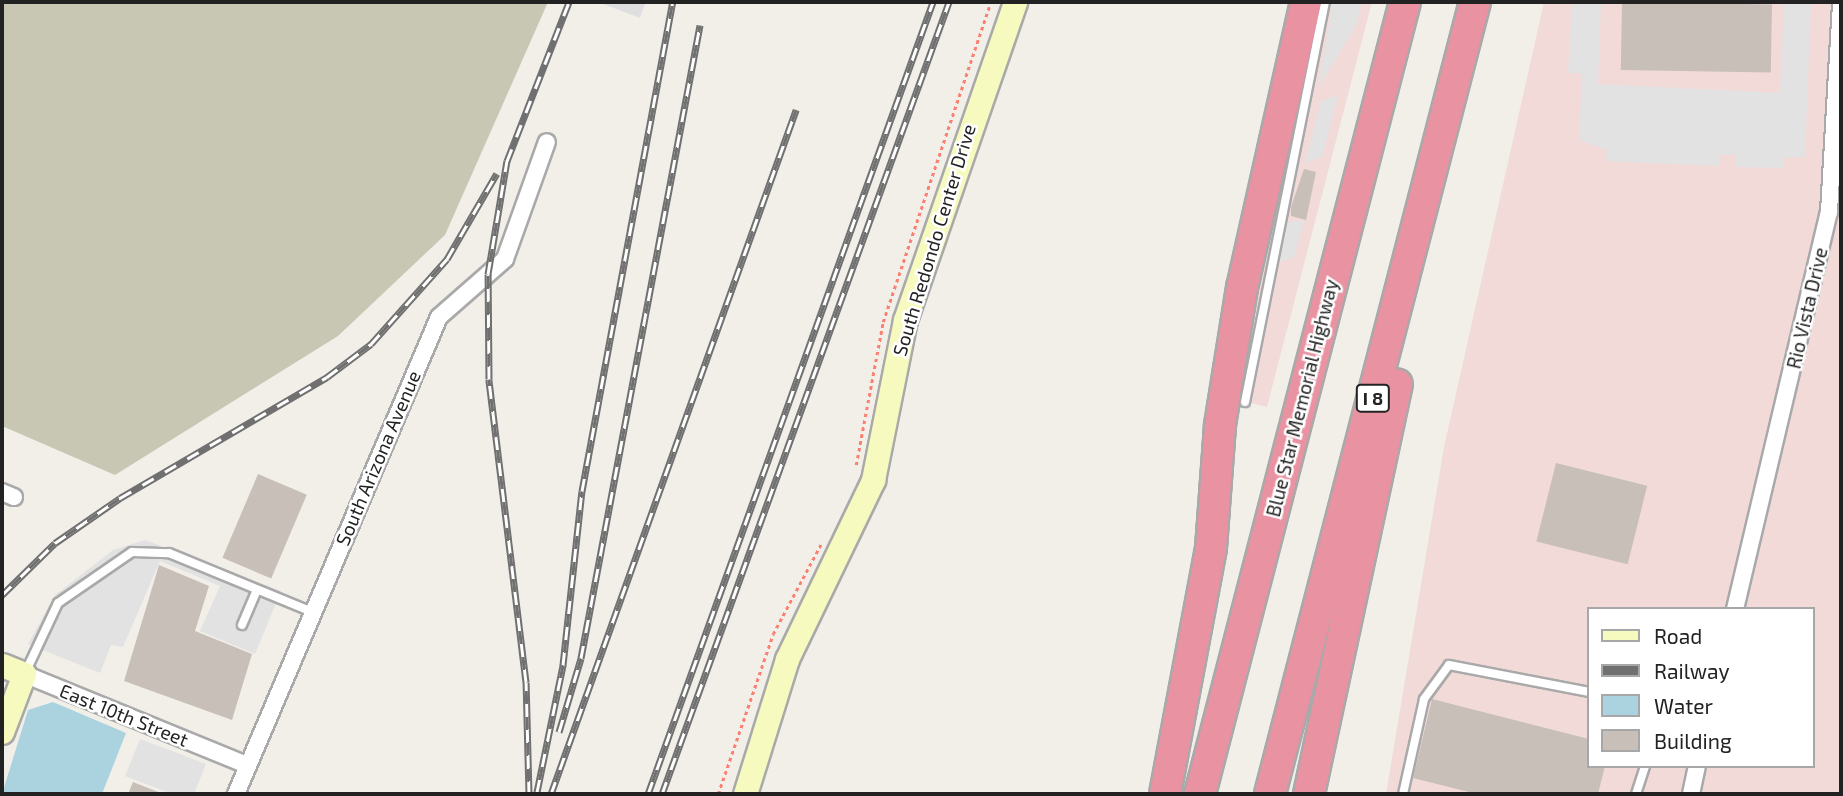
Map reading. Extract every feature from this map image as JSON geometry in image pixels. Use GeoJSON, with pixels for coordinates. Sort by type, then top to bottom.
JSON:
{"type":"FeatureCollection","features":[{"type":"Feature","properties":{"kind":"highway"},"geometry":{"type":"LineString","coordinates":[[1211,548],[1220,425],[1242,288],[1306,2]]}},
{"type":"Feature","properties":{"kind":"highway","name":"Blue Star Memorial Highway"},"geometry":{"type":"LineString","coordinates":[[1200,794],[1405,2]]}},
{"type":"Feature","properties":{"kind":"highway"},"geometry":{"type":"LineString","coordinates":[[1309,794],[1455,133],[1473,9]]}},
{"type":"Feature","properties":{"kind":"highway","name":"I 8"},"geometry":{"type":"LineString","coordinates":[[1270,794],[1473,9]]}},
{"type":"Feature","properties":{"kind":"highway"},"geometry":{"type":"LineString","coordinates":[[1164,794],[1211,548],[1245,402]]}},
{"type":"Feature","properties":{"kind":"street","name":"South Redondo Center Drive"},"geometry":{"type":"LineString","coordinates":[[745,794],[787,659],[873,480],[905,320],[1015,2]]}},
{"type":"Feature","properties":{"kind":"street","name":"Rio Vista Drive"},"geometry":{"type":"LineString","coordinates":[[1735,607],[1829,212],[1841,2]]}},
{"type":"Feature","properties":{"kind":"street","name":"South Arizona Avenue"},"geometry":{"type":"LineString","coordinates":[[236,794],[439,317],[505,259],[547,142]]}},
{"type":"Feature","properties":{"kind":"street","name":"East 10th Street"},"geometry":{"type":"LineString","coordinates":[[2,664],[247,765]]}},
{"type":"Feature","properties":{"kind":"street"},"geometry":{"type":"LineString","coordinates":[[2,732],[24,674]]}},
{"type":"Feature","properties":{"kind":"street"},"geometry":{"type":"LineString","coordinates":[[1691,794],[1698,768]]}},
{"type":"Feature","properties":{"kind":"lane"},"geometry":{"type":"LineString","coordinates":[[1245,402],[1325,2]]}},
{"type":"Feature","properties":{"kind":"lane"},"geometry":{"type":"LineString","coordinates":[[24,674],[58,603],[132,552],[169,553],[312,612]]}},
{"type":"Feature","properties":{"kind":"lane"},"geometry":{"type":"LineString","coordinates":[[242,625],[257,590]]}},
{"type":"Feature","properties":{"kind":"lane"},"geometry":{"type":"LineString","coordinates":[[1403,794],[1424,699],[1449,665],[1588,692]]}},
{"type":"Feature","properties":{"kind":"lane"},"geometry":{"type":"LineString","coordinates":[[1636,794],[1644,768]]}},
{"type":"Feature","properties":{"kind":"path"},"geometry":{"type":"LineString","coordinates":[[855,473],[883,322],[991,2]]}},
{"type":"Feature","properties":{"kind":"path"},"geometry":{"type":"LineString","coordinates":[[718,794],[773,634],[825,538]]}},
{"type":"Feature","properties":{"kind":"shaded area"},"geometry":{"type":"Polygon","coordinates":[[[2,2],[548,2],[445,235],[338,336],[115,475],[2,426],[2,2]]]}},
{"type":"Feature","properties":{"kind":"shaded area"},"geometry":{"type":"Polygon","coordinates":[[[598,2],[646,2],[640,18],[598,2]]]}},
{"type":"Feature","properties":{"kind":"shaded area"},"geometry":{"type":"Polygon","coordinates":[[[1314,2],[1372,2],[1267,407],[1231,398],[1314,2]]]}},
{"type":"Feature","properties":{"kind":"shaded area"},"geometry":{"type":"Polygon","coordinates":[[[1333,2],[1362,2],[1357,24],[1318,88],[1333,2]]]}},
{"type":"Feature","properties":{"kind":"shaded area"},"geometry":{"type":"Polygon","coordinates":[[[1544,2],[1841,2],[1841,794],[1386,794],[1444,447],[1544,2]]]}},
{"type":"Feature","properties":{"kind":"shaded area"},"geometry":{"type":"Polygon","coordinates":[[[1572,2],[1601,2],[1598,84],[1780,93],[1784,2],[1811,2],[1805,157],[1784,158],[1784,168],[1736,167],[1736,154],[1719,155],[1719,166],[1606,161],[1607,150],[1579,140],[1582,73],[1568,73],[1572,2]]]}},
{"type":"Feature","properties":{"kind":"shaded area"},"geometry":{"type":"Polygon","coordinates":[[[1338,95],[1322,157],[1305,163],[1321,101],[1338,95]]]}},
{"type":"Feature","properties":{"kind":"shaded area"},"geometry":{"type":"Polygon","coordinates":[[[1304,220],[1294,257],[1277,263],[1288,222],[1304,220]]]}},
{"type":"Feature","properties":{"kind":"shaded area"},"geometry":{"type":"Polygon","coordinates":[[[145,540],[281,591],[255,654],[200,631],[220,586],[160,561],[123,647],[111,645],[100,673],[28,644],[55,595],[113,550],[145,540]]]}},
{"type":"Feature","properties":{"kind":"shaded area"},"geometry":{"type":"Polygon","coordinates":[[[140,739],[206,764],[194,794],[172,794],[125,776],[140,739]]]}},
{"type":"Feature","properties":{"kind":"water"},"geometry":{"type":"Polygon","coordinates":[[[53,702],[126,733],[102,794],[2,794],[28,710],[53,702]]]}},
{"type":"Feature","properties":{"kind":"building"},"geometry":{"type":"Polygon","coordinates":[[[1622,2],[1772,5],[1771,73],[1621,70],[1622,2]]]}},
{"type":"Feature","properties":{"kind":"building"},"geometry":{"type":"Polygon","coordinates":[[[1304,169],[1316,172],[1306,220],[1291,216],[1291,207],[1304,169]]]}},
{"type":"Feature","properties":{"kind":"building"},"geometry":{"type":"Polygon","coordinates":[[[1556,463],[1647,486],[1628,564],[1536,542],[1556,463]]]}},
{"type":"Feature","properties":{"kind":"building"},"geometry":{"type":"Polygon","coordinates":[[[258,474],[307,495],[271,578],[222,558],[258,474]]]}},
{"type":"Feature","properties":{"kind":"building"},"geometry":{"type":"Polygon","coordinates":[[[159,565],[209,586],[195,631],[252,654],[232,720],[124,681],[159,565]]]}},
{"type":"Feature","properties":{"kind":"building"},"geometry":{"type":"Polygon","coordinates":[[[1432,699],[1588,739],[1588,768],[1604,768],[1598,794],[1477,794],[1413,778],[1432,699]]]}},
{"type":"Feature","properties":{"kind":"building"},"geometry":{"type":"Polygon","coordinates":[[[133,782],[161,793],[161,794],[128,794],[133,782]]]}},
{"type":"Feature","properties":{"kind":"railway"},"geometry":{"type":"LineString","coordinates":[[529,794],[526,682],[489,379],[488,274],[507,161],[569,2]]}},
{"type":"Feature","properties":{"kind":"railway"},"geometry":{"type":"LineString","coordinates":[[537,792],[563,665],[582,491],[673,2]]}},
{"type":"Feature","properties":{"kind":"railway"},"geometry":{"type":"LineString","coordinates":[[648,794],[933,2]]}},
{"type":"Feature","properties":{"kind":"railway"},"geometry":{"type":"LineString","coordinates":[[662,794],[949,2]]}},
{"type":"Feature","properties":{"kind":"railway"},"geometry":{"type":"LineString","coordinates":[[559,732],[581,658],[700,25]]}},
{"type":"Feature","properties":{"kind":"railway"},"geometry":{"type":"LineString","coordinates":[[551,794],[796,110]]}},
{"type":"Feature","properties":{"kind":"railway"},"geometry":{"type":"LineString","coordinates":[[2,595],[55,543],[120,498],[327,377],[371,344],[447,259],[497,173]]}}]}
